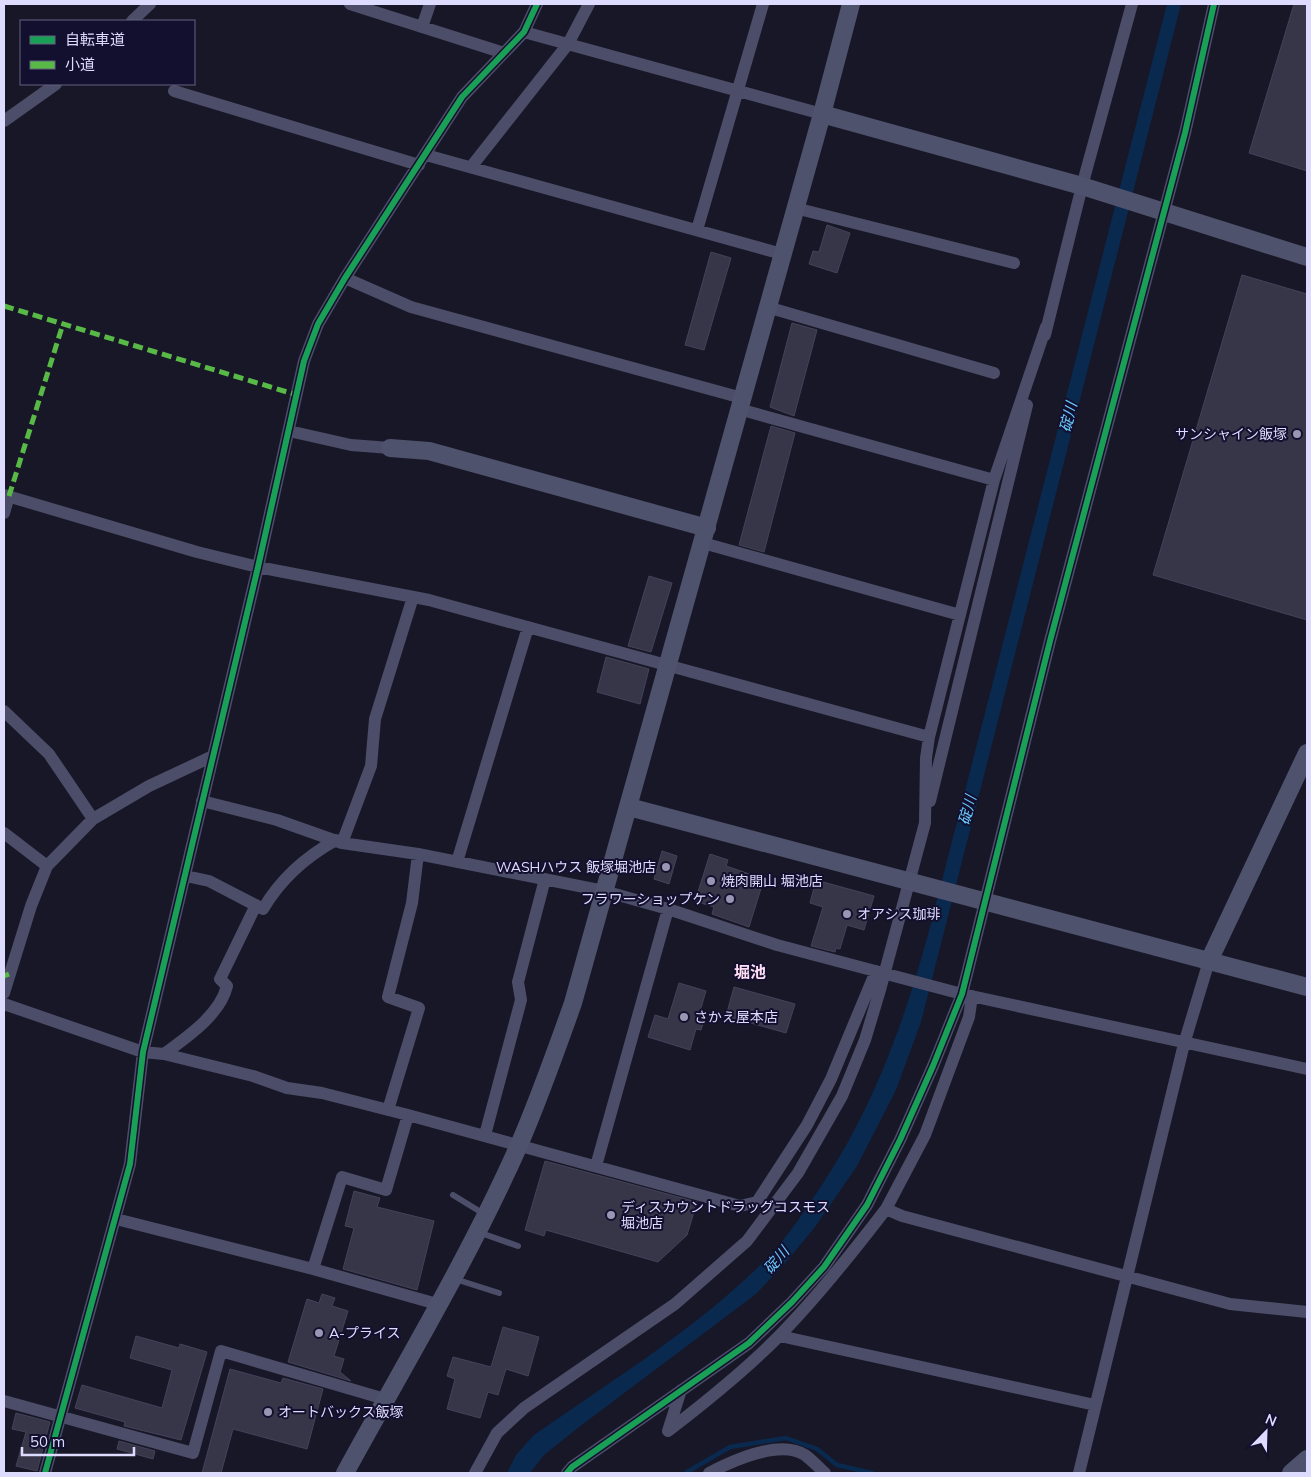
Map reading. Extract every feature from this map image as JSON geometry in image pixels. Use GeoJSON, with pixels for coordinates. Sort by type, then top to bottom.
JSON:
{"type":"FeatureCollection","features":[{"type":"Feature","properties":{"kind":"street"},"geometry":{"type":"LineString","coordinates":[[133,20],[150,4]]}},
{"type":"Feature","properties":{"kind":"street"},"geometry":{"type":"LineString","coordinates":[[350,4],[504,53]]}},
{"type":"Feature","properties":{"kind":"street"},"geometry":{"type":"LineString","coordinates":[[422,27],[430,4]]}},
{"type":"Feature","properties":{"kind":"street"},"geometry":{"type":"LineString","coordinates":[[45,1473],[130,1164],[143,1052],[258,567],[304,361],[318,324],[345,278],[462,97],[524,32],[538,4]]}},
{"type":"Feature","properties":{"kind":"street"},"geometry":{"type":"LineString","coordinates":[[471,167],[568,44],[589,4]]}},
{"type":"Feature","properties":{"kind":"street"},"geometry":{"type":"LineString","coordinates":[[697,230],[763,4]]}},
{"type":"Feature","properties":{"kind":"street"},"geometry":{"type":"LineString","coordinates":[[345,1473],[486,1215],[519,1145],[549,1071],[573,1003],[705,535],[851,4]]}},
{"type":"Feature","properties":{"kind":"street"},"geometry":{"type":"LineString","coordinates":[[475,1473],[497,1433],[524,1408],[675,1304],[747,1241],[798,1174],[831,1118],[865,1040],[910,882],[1046,327],[1132,4]]}},
{"type":"Feature","properties":{"kind":"street"},"geometry":{"type":"LineString","coordinates":[[567,1473],[572,1467],[749,1343],[792,1302],[824,1267],[867,1206],[900,1140],[963,994],[982,900],[1160,211],[1185,133],[1214,4]]}},
{"type":"Feature","properties":{"kind":"street"},"geometry":{"type":"LineString","coordinates":[[524,32],[1083,187],[1307,256]]}},
{"type":"Feature","properties":{"kind":"street"},"geometry":{"type":"LineString","coordinates":[[4,121],[55,85]]}},
{"type":"Feature","properties":{"kind":"street"},"geometry":{"type":"LineString","coordinates":[[174,91],[422,160],[471,167],[782,254]]}},
{"type":"Feature","properties":{"kind":"street"},"geometry":{"type":"LineString","coordinates":[[795,208],[1014,263]]}},
{"type":"Feature","properties":{"kind":"street"},"geometry":{"type":"LineString","coordinates":[[345,278],[411,307],[740,403],[994,480]]}},
{"type":"Feature","properties":{"kind":"street"},"geometry":{"type":"LineString","coordinates":[[767,307],[994,373]]}},
{"type":"Feature","properties":{"kind":"street"},"geometry":{"type":"LineString","coordinates":[[924,824],[926,758],[929,737],[994,480],[1046,327]]}},
{"type":"Feature","properties":{"kind":"street"},"geometry":{"type":"LineString","coordinates":[[289,431],[351,445],[429,451],[960,615]]}},
{"type":"Feature","properties":{"kind":"street"},"geometry":{"type":"LineString","coordinates":[[4,514],[6,495],[196,552],[258,567],[413,597],[668,664],[929,737]]}},
{"type":"Feature","properties":{"kind":"street"},"geometry":{"type":"LineString","coordinates":[[186,876],[209,881],[263,909],[272,892],[283,881],[320,849],[339,841],[371,766],[375,720],[413,597]]}},
{"type":"Feature","properties":{"kind":"street"},"geometry":{"type":"LineString","coordinates":[[457,862],[528,627]]}},
{"type":"Feature","properties":{"kind":"street"},"geometry":{"type":"LineString","coordinates":[[4,711],[48,754],[93,819]]}},
{"type":"Feature","properties":{"kind":"street"},"geometry":{"type":"LineString","coordinates":[[1080,1473],[1184,1044],[1209,961],[1307,754]]}},
{"type":"Feature","properties":{"kind":"street"},"geometry":{"type":"LineString","coordinates":[[4,993],[28,914],[47,866],[93,819],[148,786],[213,756]]}},
{"type":"Feature","properties":{"kind":"street"},"geometry":{"type":"LineString","coordinates":[[202,801],[277,820],[339,841],[418,854],[604,892],[668,909],[776,945],[963,994],[1184,1044],[1307,1069]]}},
{"type":"Feature","properties":{"kind":"street"},"geometry":{"type":"LineString","coordinates":[[629,807],[1307,987]]}},
{"type":"Feature","properties":{"kind":"street"},"geometry":{"type":"LineString","coordinates":[[4,833],[47,866]]}},
{"type":"Feature","properties":{"kind":"street"},"geometry":{"type":"LineString","coordinates":[[388,1110],[419,1008],[388,997],[412,902],[418,854]]}},
{"type":"Feature","properties":{"kind":"street"},"geometry":{"type":"LineString","coordinates":[[485,1135],[521,1000],[518,982],[545,879]]}},
{"type":"Feature","properties":{"kind":"street"},"geometry":{"type":"LineString","coordinates":[[164,1054],[187,1037],[220,1005],[227,986],[222,984],[220,979],[256,905]]}},
{"type":"Feature","properties":{"kind":"street"},"geometry":{"type":"LineString","coordinates":[[596,1166],[668,909]]}},
{"type":"Feature","properties":{"kind":"street"},"geometry":{"type":"LineString","coordinates":[[4,1004],[143,1052],[164,1054],[253,1076],[287,1088],[322,1093],[408,1115],[740,1206],[757,1202],[807,1125],[883,973]]}},
{"type":"Feature","properties":{"kind":"street"},"geometry":{"type":"LineString","coordinates":[[681,1390],[668,1431],[704,1403],[780,1336],[831,1280],[886,1209],[925,1134],[969,1017],[963,994]]}},
{"type":"Feature","properties":{"kind":"street"},"geometry":{"type":"LineString","coordinates":[[313,1269],[342,1177],[386,1190],[408,1115]]}},
{"type":"Feature","properties":{"kind":"street"},"geometry":{"type":"LineString","coordinates":[[886,1209],[902,1216],[1230,1304],[1307,1312]]}},
{"type":"Feature","properties":{"kind":"street"},"geometry":{"type":"LineString","coordinates":[[116,1219],[313,1269],[438,1304]]}},
{"type":"Feature","properties":{"kind":"street"},"geometry":{"type":"LineString","coordinates":[[780,1336],[1095,1405]]}},
{"type":"Feature","properties":{"kind":"street"},"geometry":{"type":"LineString","coordinates":[[4,1401],[193,1453],[221,1351],[385,1399]]}},
{"type":"Feature","properties":{"kind":"street"},"geometry":{"type":"LineString","coordinates":[[709,1473],[735,1460],[773,1450],[788,1450],[804,1454],[825,1473]]}},
{"type":"Feature","properties":{"kind":"street"},"geometry":{"type":"LineString","coordinates":[[1292,1473],[1307,1459]]}},
{"type":"Feature","properties":{"kind":"lane"},"geometry":{"type":"LineString","coordinates":[[453,1196],[486,1215]]}},
{"type":"Feature","properties":{"kind":"lane"},"geometry":{"type":"LineString","coordinates":[[477,1231],[518,1246]]}},
{"type":"Feature","properties":{"kind":"lane"},"geometry":{"type":"LineString","coordinates":[[452,1278],[499,1293]]}},
{"type":"Feature","properties":{"kind":"water","name":"碇川"},"geometry":{"type":"Polygon","coordinates":[[[1167,4],[1181,4],[921,1022],[896,1090],[857,1166],[815,1227],[756,1294],[579,1427],[544,1455],[530,1473],[507,1473],[516,1455],[534,1435],[657,1350],[717,1304],[771,1254],[783,1241],[814,1197],[853,1133],[869,1101],[908,1002],[929,931],[1167,4]]]}},
{"type":"Feature","properties":{"kind":"building"},"geometry":{"type":"Polygon","coordinates":[[[1294,4],[1307,4],[1307,171],[1249,153],[1294,4]]]}},
{"type":"Feature","properties":{"kind":"building"},"geometry":{"type":"Polygon","coordinates":[[[827,225],[850,233],[837,273],[809,264],[813,251],[819,252],[827,225]]]}},
{"type":"Feature","properties":{"kind":"building"},"geometry":{"type":"Polygon","coordinates":[[[711,252],[731,258],[704,350],[685,345],[711,252]]]}},
{"type":"Feature","properties":{"kind":"building"},"geometry":{"type":"Polygon","coordinates":[[[1242,275],[1307,294],[1307,620],[1153,575],[1242,275]]]}},
{"type":"Feature","properties":{"kind":"building"},"geometry":{"type":"Polygon","coordinates":[[[792,323],[817,330],[794,416],[770,407],[792,323]]]}},
{"type":"Feature","properties":{"kind":"building"},"geometry":{"type":"Polygon","coordinates":[[[771,426],[795,433],[764,552],[739,545],[771,426]]]}},
{"type":"Feature","properties":{"kind":"building"},"geometry":{"type":"Polygon","coordinates":[[[649,576],[672,583],[651,652],[628,646],[649,576]]]}},
{"type":"Feature","properties":{"kind":"building"},"geometry":{"type":"Polygon","coordinates":[[[606,657],[649,669],[640,704],[597,692],[606,657]]]}},
{"type":"Feature","properties":{"kind":"building","name":"WASHハウス 飯塚堀池店"},"geometry":{"type":"Polygon","coordinates":[[[662,851],[677,856],[669,884],[654,879],[662,851]]]}},
{"type":"Feature","properties":{"kind":"building","name":"フラワーショップケン"},"geometry":{"type":"Polygon","coordinates":[[[710,854],[728,860],[726,866],[764,879],[749,927],[712,914],[714,907],[695,901],[710,854]]]}},
{"type":"Feature","properties":{"kind":"building","name":"オアシス珈琲"},"geometry":{"type":"Polygon","coordinates":[[[816,880],[874,896],[864,930],[847,925],[840,949],[836,948],[835,952],[811,946],[823,907],[810,903],[816,880]]]}},
{"type":"Feature","properties":{"kind":"building","name":"さかえ屋本店"},"geometry":{"type":"Polygon","coordinates":[[[679,983],[706,991],[698,1018],[704,1020],[701,1030],[696,1029],[690,1050],[648,1037],[655,1015],[668,1019],[679,983]]]}},
{"type":"Feature","properties":{"kind":"building"},"geometry":{"type":"Polygon","coordinates":[[[734,987],[795,1004],[786,1033],[726,1016],[734,987]]]}},
{"type":"Feature","properties":{"kind":"building","name":"ディスカウントドラッグコスモス 堀池店"},"geometry":{"type":"Polygon","coordinates":[[[545,1161],[697,1202],[687,1235],[658,1262],[546,1230],[544,1236],[525,1230],[545,1161]]]}},
{"type":"Feature","properties":{"kind":"building"},"geometry":{"type":"Polygon","coordinates":[[[354,1191],[380,1198],[377,1207],[434,1221],[417,1290],[343,1269],[354,1228],[345,1226],[354,1191]]]}},
{"type":"Feature","properties":{"kind":"building","name":"A-プライス"},"geometry":{"type":"Polygon","coordinates":[[[322,1294],[335,1298],[332,1306],[348,1311],[334,1356],[344,1359],[340,1372],[351,1381],[288,1362],[307,1299],[319,1303],[322,1294]]]}},
{"type":"Feature","properties":{"kind":"building"},"geometry":{"type":"Polygon","coordinates":[[[503,1327],[539,1337],[528,1376],[506,1369],[498,1395],[488,1392],[480,1418],[447,1409],[455,1379],[447,1376],[453,1357],[491,1367],[503,1327]]]}},
{"type":"Feature","properties":{"kind":"building"},"geometry":{"type":"Polygon","coordinates":[[[136,1336],[179,1348],[180,1344],[207,1352],[181,1440],[124,1426],[125,1422],[75,1408],[82,1385],[162,1408],[172,1370],[130,1358],[136,1336]]]}},
{"type":"Feature","properties":{"kind":"building","name":"オートバックス飯塚"},"geometry":{"type":"Polygon","coordinates":[[[230,1369],[281,1383],[283,1378],[323,1389],[307,1449],[233,1429],[221,1473],[202,1473],[230,1369]]]}},
{"type":"Feature","properties":{"kind":"building"},"geometry":{"type":"Polygon","coordinates":[[[16,1413],[50,1422],[37,1471],[16,1466],[26,1432],[12,1429],[16,1413]]]}},
{"type":"Feature","properties":{"kind":"building"},"geometry":{"type":"Polygon","coordinates":[[[119,1441],[155,1451],[153,1459],[117,1449],[119,1441]]]}},
{"type":"Feature","properties":{"kind":"waterway"},"geometry":{"type":"LineString","coordinates":[[687,1472],[730,1447],[786,1438],[817,1449],[837,1465],[872,1473]]}},
{"type":"Feature","properties":{"kind":"marked path"},"geometry":{"type":"LineString","coordinates":[[4,306],[297,395]]}},
{"type":"Feature","properties":{"kind":"marked path"},"geometry":{"type":"LineString","coordinates":[[9,496],[63,324]]}},
{"type":"Feature","properties":{"kind":"marked path"},"geometry":{"type":"LineString","coordinates":[[4,976],[9,974]]}},
{"type":"Feature","properties":{"kind":"cycle path"},"geometry":{"type":"LineString","coordinates":[[45,1473],[130,1164],[143,1052],[258,567],[304,361],[318,324],[345,278],[462,97],[524,32],[537,4]]}},
{"type":"Feature","properties":{"kind":"cycle path"},"geometry":{"type":"LineString","coordinates":[[567,1473],[572,1467],[749,1343],[792,1302],[824,1267],[867,1205],[900,1140],[933,1066],[962,994],[1050,641],[1185,133],[1214,4]]}},
{"type":"Feature","properties":{"kind":"place","name":"サンシャイン飯塚"},"geometry":{"type":"Point","coordinates":[1297,434]}},
{"type":"Feature","properties":{"kind":"place","name":"WASHハウス 飯塚堀池店"},"geometry":{"type":"Point","coordinates":[666,867]}},
{"type":"Feature","properties":{"kind":"place","name":"焼肉開山 堀池店"},"geometry":{"type":"Point","coordinates":[711,881]}},
{"type":"Feature","properties":{"kind":"place","name":"フラワーショップケン"},"geometry":{"type":"Point","coordinates":[730,899]}},
{"type":"Feature","properties":{"kind":"place","name":"オアシス珈琲"},"geometry":{"type":"Point","coordinates":[847,914]}},
{"type":"Feature","properties":{"kind":"place","name":"さかえ屋本店"},"geometry":{"type":"Point","coordinates":[684,1017]}},
{"type":"Feature","properties":{"kind":"place","name":"ディスカウントドラッグコスモス 堀池店"},"geometry":{"type":"Point","coordinates":[611,1215]}},
{"type":"Feature","properties":{"kind":"place","name":"A-プライス"},"geometry":{"type":"Point","coordinates":[319,1333]}},
{"type":"Feature","properties":{"kind":"place","name":"オートバックス飯塚"},"geometry":{"type":"Point","coordinates":[268,1412]}},
{"type":"Feature","properties":{"kind":"district","name":"堀池"},"geometry":{"type":"Point","coordinates":[750,972]}}]}
